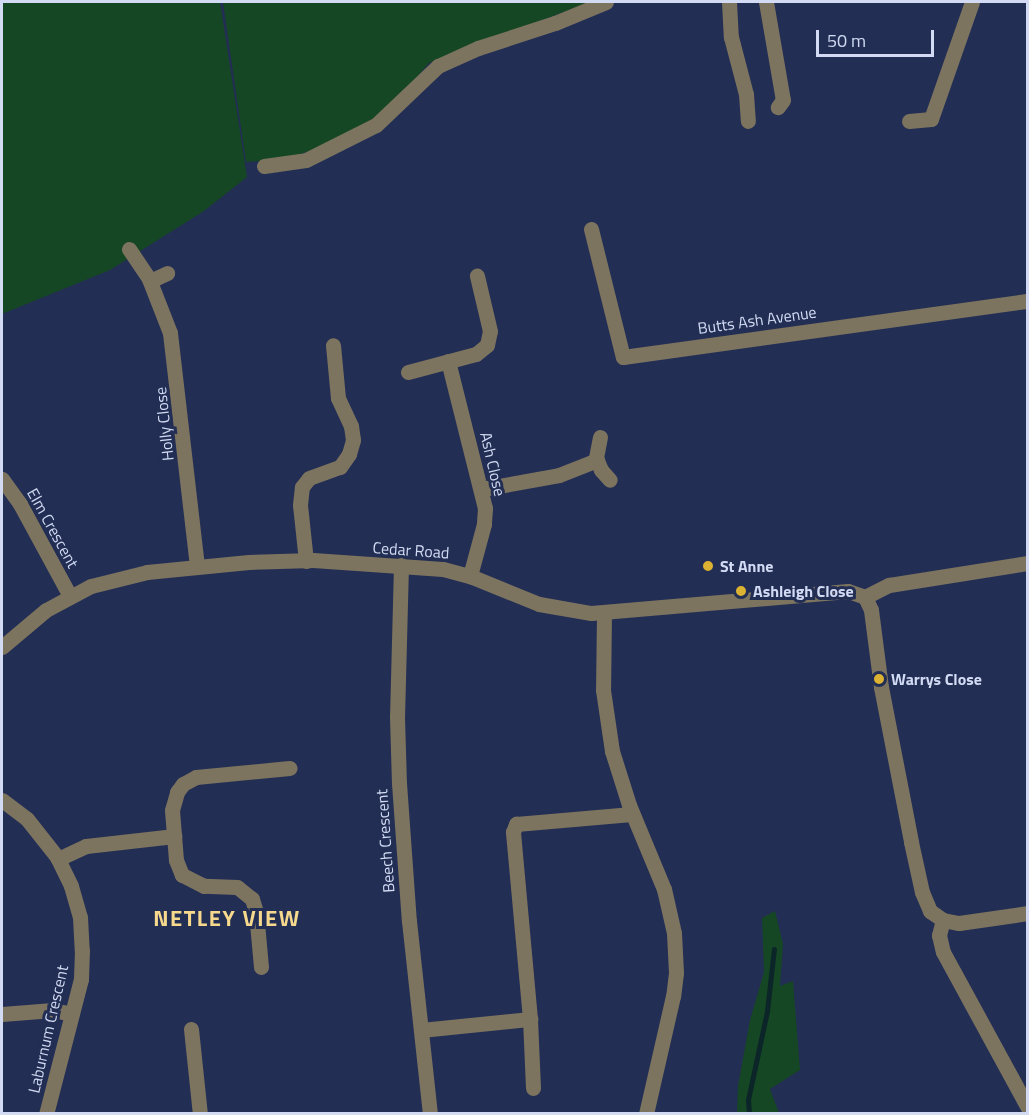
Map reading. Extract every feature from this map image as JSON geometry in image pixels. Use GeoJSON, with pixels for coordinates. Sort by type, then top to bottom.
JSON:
{"type":"FeatureCollection","features":[{"type":"Feature","properties":{"kind":"street"},"geometry":{"type":"LineString","coordinates":[[264,166],[306,160],[376,125],[438,66],[478,48],[555,23],[606,2]]}},
{"type":"Feature","properties":{"kind":"street"},"geometry":{"type":"LineString","coordinates":[[729,2],[731,37],[746,93],[748,121]]}},
{"type":"Feature","properties":{"kind":"street"},"geometry":{"type":"LineString","coordinates":[[766,2],[783,100],[778,107]]}},
{"type":"Feature","properties":{"kind":"street"},"geometry":{"type":"LineString","coordinates":[[909,121],[931,119],[972,2]]}},
{"type":"Feature","properties":{"kind":"street","name":"Butts Ash Avenue"},"geometry":{"type":"LineString","coordinates":[[591,229],[623,357],[1028,301]]}},
{"type":"Feature","properties":{"kind":"street","name":"Holly Close"},"geometry":{"type":"LineString","coordinates":[[129,249],[150,281],[166,318],[174,351],[197,566]]}},
{"type":"Feature","properties":{"kind":"street"},"geometry":{"type":"LineString","coordinates":[[150,281],[167,273]]}},
{"type":"Feature","properties":{"kind":"street"},"geometry":{"type":"LineString","coordinates":[[408,372],[483,350],[490,339],[477,276]]}},
{"type":"Feature","properties":{"kind":"street"},"geometry":{"type":"LineString","coordinates":[[306,561],[300,505],[302,487],[309,478],[340,467],[349,454],[353,440],[351,426],[338,398],[333,345]]}},
{"type":"Feature","properties":{"kind":"street","name":"Ash Close"},"geometry":{"type":"LineString","coordinates":[[448,361],[482,489],[484,524],[470,576]]}},
{"type":"Feature","properties":{"kind":"street"},"geometry":{"type":"LineString","coordinates":[[600,437],[597,460],[610,480]]}},
{"type":"Feature","properties":{"kind":"street"},"geometry":{"type":"LineString","coordinates":[[482,489],[559,475],[597,460]]}},
{"type":"Feature","properties":{"kind":"street","name":"Elm Crescent"},"geometry":{"type":"LineString","coordinates":[[2,479],[20,504],[70,596]]}},
{"type":"Feature","properties":{"kind":"street","name":"Cedar Road"},"geometry":{"type":"LineString","coordinates":[[2,647],[33,620],[70,596],[116,579],[197,566],[306,561],[401,565],[454,571],[538,604],[604,613],[848,591],[865,597]]}},
{"type":"Feature","properties":{"kind":"street"},"geometry":{"type":"LineString","coordinates":[[1028,563],[889,585],[865,597],[871,610],[881,687],[922,892],[930,911],[943,920],[959,923],[1028,913]]}},
{"type":"Feature","properties":{"kind":"street","name":"Beech Crescent"},"geometry":{"type":"LineString","coordinates":[[401,565],[397,749],[409,921],[430,1113]]}},
{"type":"Feature","properties":{"kind":"street"},"geometry":{"type":"LineString","coordinates":[[604,613],[603,690],[607,726],[618,775],[664,889],[675,950],[675,984],[671,1007],[646,1113]]}},
{"type":"Feature","properties":{"kind":"street"},"geometry":{"type":"LineString","coordinates":[[261,967],[256,912],[252,899],[237,886],[204,886],[188,879],[178,868],[172,810],[177,792],[188,780],[205,775],[290,768]]}},
{"type":"Feature","properties":{"kind":"street","name":"Laburnum Crescent"},"geometry":{"type":"LineString","coordinates":[[2,800],[27,819],[58,859],[74,894],[82,933],[81,979],[46,1113]]}},
{"type":"Feature","properties":{"kind":"street"},"geometry":{"type":"LineString","coordinates":[[533,1088],[530,1019],[513,832],[516,824],[633,814]]}},
{"type":"Feature","properties":{"kind":"street"},"geometry":{"type":"LineString","coordinates":[[58,859],[86,846],[174,837]]}},
{"type":"Feature","properties":{"kind":"street"},"geometry":{"type":"LineString","coordinates":[[943,920],[939,935],[943,952],[1028,1108]]}},
{"type":"Feature","properties":{"kind":"street"},"geometry":{"type":"LineString","coordinates":[[2,1014],[53,1010],[72,1014]]}},
{"type":"Feature","properties":{"kind":"street"},"geometry":{"type":"LineString","coordinates":[[421,1030],[530,1019]]}},
{"type":"Feature","properties":{"kind":"street"},"geometry":{"type":"LineString","coordinates":[[191,1029],[200,1113]]}},
{"type":"Feature","properties":{"kind":"green space"},"geometry":{"type":"Polygon","coordinates":[[[2,2],[220,2],[247,177],[204,211],[110,270],[2,314],[2,2]]]}},
{"type":"Feature","properties":{"kind":"green space"},"geometry":{"type":"Polygon","coordinates":[[[223,2],[590,2],[429,63],[388,110],[331,143],[287,159],[246,162],[223,2]]]}},
{"type":"Feature","properties":{"kind":"green space"},"geometry":{"type":"Polygon","coordinates":[[[775,911],[783,944],[780,986],[793,981],[800,1070],[770,1089],[779,1113],[737,1113],[738,1086],[750,1020],[764,972],[762,918],[775,911]]]}},
{"type":"Feature","properties":{"kind":"waterway"},"geometry":{"type":"LineString","coordinates":[[749,1114],[748,1100],[767,1011],[774,949]]}},
{"type":"Feature","properties":{"kind":"place","name":"St Anne"},"geometry":{"type":"Point","coordinates":[708,566]}},
{"type":"Feature","properties":{"kind":"place","name":"Ashleigh Close"},"geometry":{"type":"Point","coordinates":[741,591]}},
{"type":"Feature","properties":{"kind":"place","name":"Warrys Close"},"geometry":{"type":"Point","coordinates":[879,679]}},
{"type":"Feature","properties":{"kind":"district","name":"NETLEY VIEW"},"geometry":{"type":"Point","coordinates":[227,919]}}]}
